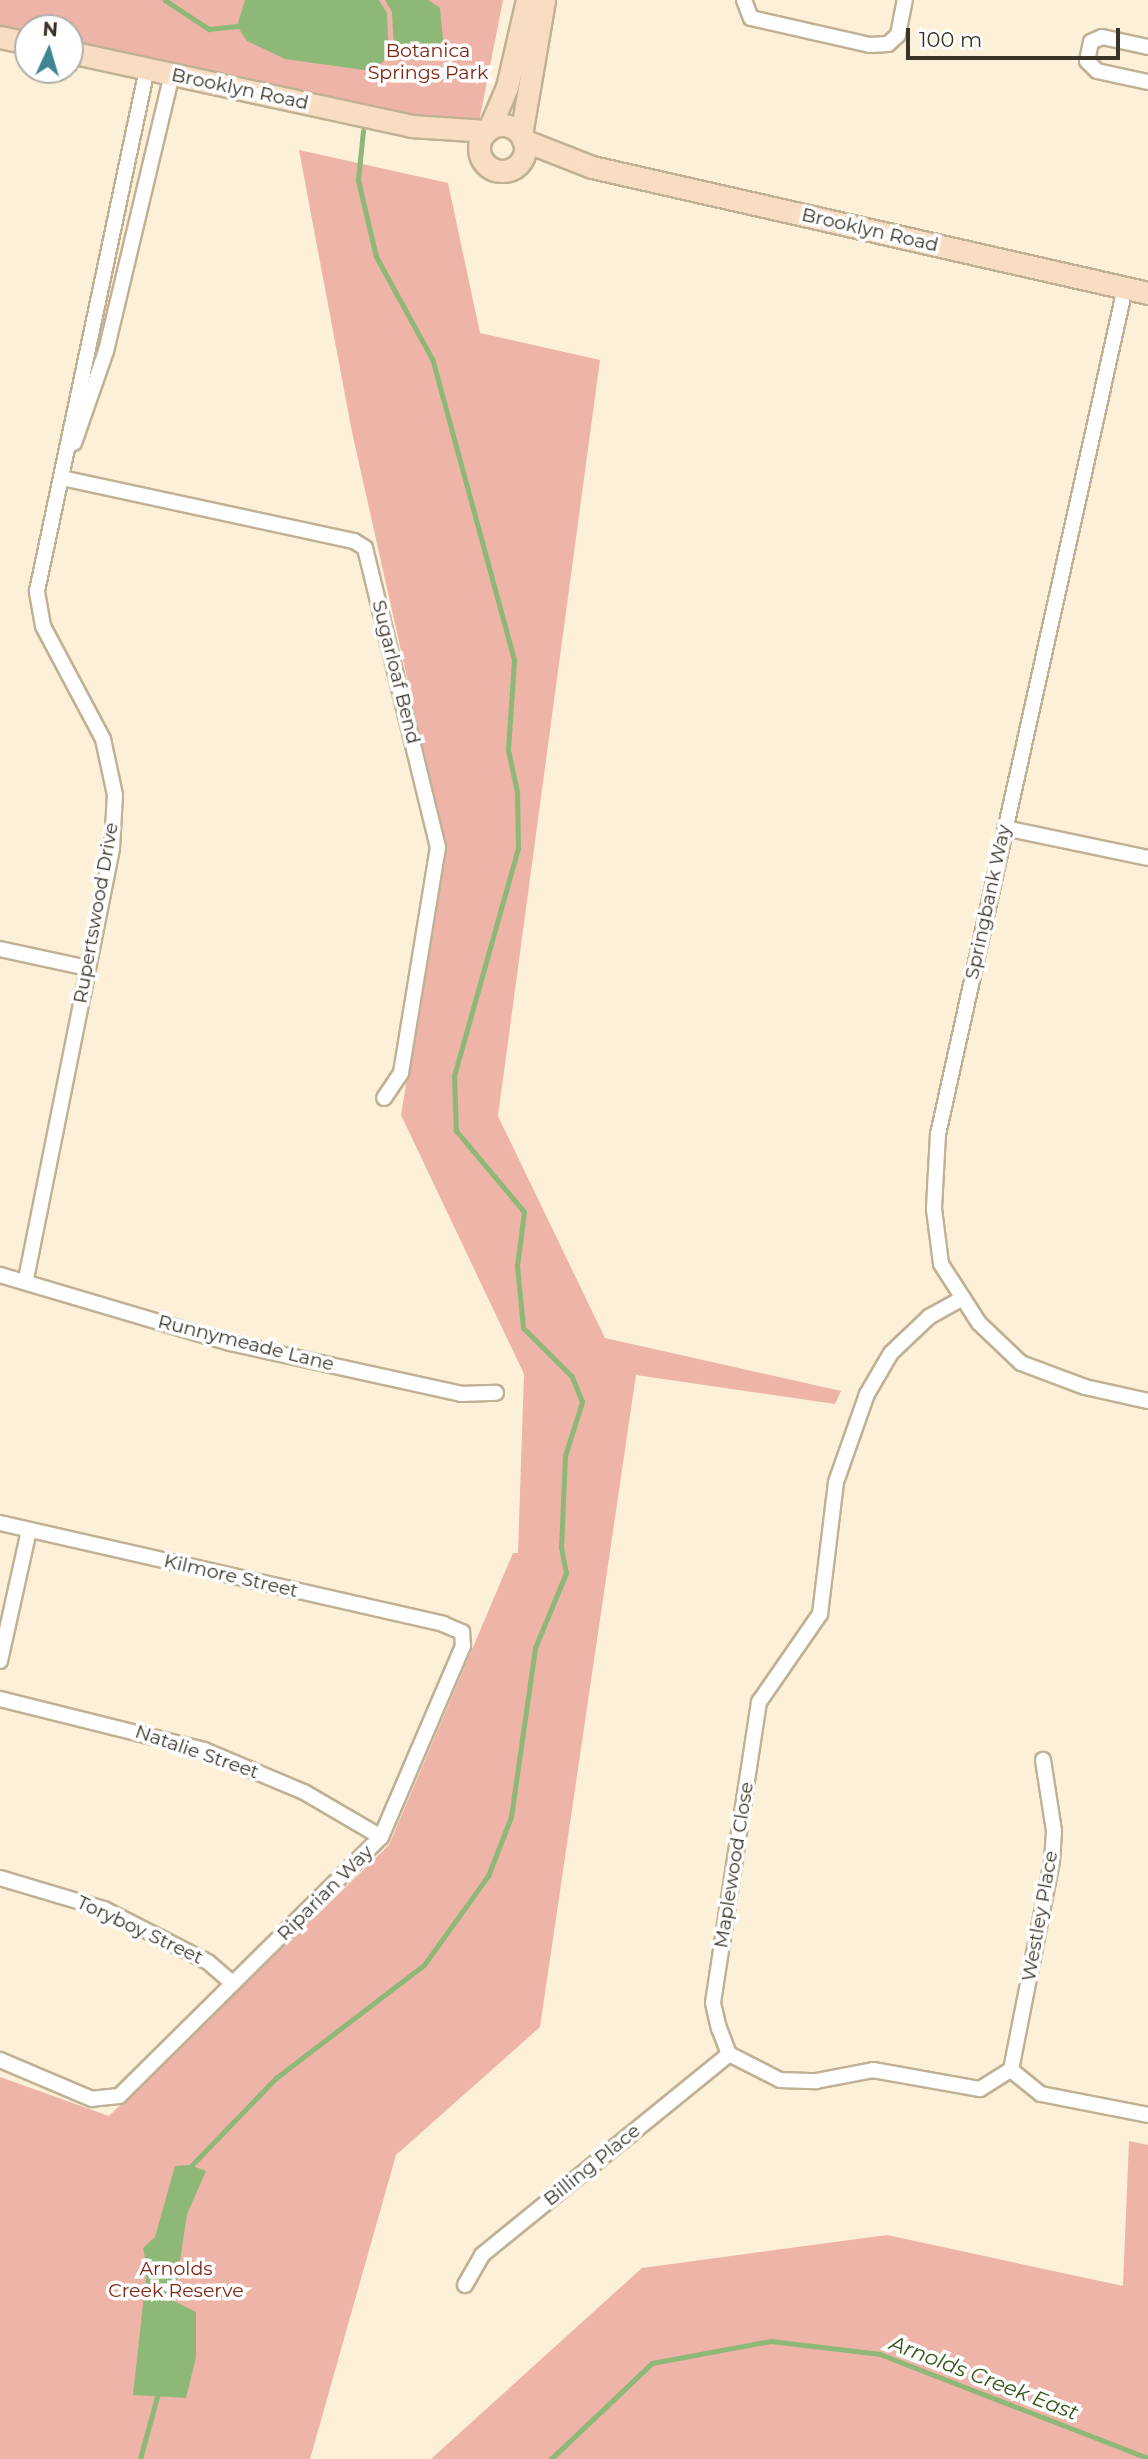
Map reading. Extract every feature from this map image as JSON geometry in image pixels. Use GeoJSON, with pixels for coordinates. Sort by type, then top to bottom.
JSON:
{"type":"FeatureCollection","features":[{"type":"Feature","properties":{"kind":"street"},"geometry":{"type":"LineString","coordinates":[[527,0],[508,87],[478,149],[488,167],[514,168],[522,158],[522,138],[544,0]]}},
{"type":"Feature","properties":{"kind":"street"},"geometry":{"type":"LineString","coordinates":[[744,0],[751,19],[870,45],[888,44],[898,35],[905,0]]}},
{"type":"Feature","properties":{"kind":"street"},"geometry":{"type":"LineString","coordinates":[[1148,47],[1102,37],[1091,42],[1087,61],[1097,71],[1148,82]]}},
{"type":"Feature","properties":{"kind":"street","name":"Brooklyn Road"},"geometry":{"type":"LineString","coordinates":[[84,55],[411,126],[488,130]]}},
{"type":"Feature","properties":{"kind":"street","name":"Rupertswood Drive"},"geometry":{"type":"LineString","coordinates":[[26,1279],[112,848],[115,795],[103,739],[43,626],[37,591],[147,69]]}},
{"type":"Feature","properties":{"kind":"street","name":"Rupertswood Drive"},"geometry":{"type":"LineString","coordinates":[[62,478],[106,351],[172,74]]}},
{"type":"Feature","properties":{"kind":"street","name":"Brooklyn Road"},"geometry":{"type":"LineString","coordinates":[[411,126],[488,167]]}},
{"type":"Feature","properties":{"kind":"street"},"geometry":{"type":"LineString","coordinates":[[488,130],[510,127],[522,138]]}},
{"type":"Feature","properties":{"kind":"street","name":"Brooklyn Road"},"geometry":{"type":"LineString","coordinates":[[522,138],[592,167],[1148,293]]}},
{"type":"Feature","properties":{"kind":"street","name":"Brooklyn Road"},"geometry":{"type":"LineString","coordinates":[[514,168],[592,167]]}},
{"type":"Feature","properties":{"kind":"street"},"geometry":{"type":"LineString","coordinates":[[110,243],[130,247]]}},
{"type":"Feature","properties":{"kind":"street","name":"Springbank Way"},"geometry":{"type":"LineString","coordinates":[[1125,288],[938,1134],[934,1209],[941,1264],[979,1323],[1021,1363],[1085,1387],[1148,1401]]}},
{"type":"Feature","properties":{"kind":"street","name":"Sugarloaf Bend"},"geometry":{"type":"LineString","coordinates":[[62,478],[354,541],[365,548],[438,847],[401,1073],[384,1098]]}},
{"type":"Feature","properties":{"kind":"street"},"geometry":{"type":"LineString","coordinates":[[1004,828],[1148,859]]}},
{"type":"Feature","properties":{"kind":"street"},"geometry":{"type":"LineString","coordinates":[[0,949],[87,968]]}},
{"type":"Feature","properties":{"kind":"street","name":"Runnymeade Lane"},"geometry":{"type":"LineString","coordinates":[[0,1275],[26,1279],[230,1343],[461,1394],[496,1393]]}},
{"type":"Feature","properties":{"kind":"street","name":"Maplewood Close"},"geometry":{"type":"LineString","coordinates":[[729,2053],[713,2003],[759,1702],[820,1614],[836,1482],[867,1394],[891,1353],[929,1317],[963,1298]]}},
{"type":"Feature","properties":{"kind":"street","name":"Kilmore Street"},"geometry":{"type":"LineString","coordinates":[[0,1523],[462,1632]]}},
{"type":"Feature","properties":{"kind":"street"},"geometry":{"type":"LineString","coordinates":[[0,1661],[29,1530]]}},
{"type":"Feature","properties":{"kind":"street","name":"Riparian Way"},"geometry":{"type":"LineString","coordinates":[[0,2060],[108,2101],[233,1984],[381,1837],[460,1657],[462,1632]]}},
{"type":"Feature","properties":{"kind":"street","name":"Natalie Street"},"geometry":{"type":"LineString","coordinates":[[0,1699],[204,1750],[304,1792],[381,1837]]}},
{"type":"Feature","properties":{"kind":"street","name":"Westley Place"},"geometry":{"type":"LineString","coordinates":[[1011,2070],[1052,1861],[1054,1831],[1043,1760]]}},
{"type":"Feature","properties":{"kind":"street","name":"Toryboy Street"},"geometry":{"type":"LineString","coordinates":[[0,1878],[104,1909],[208,1962],[233,1984]]}},
{"type":"Feature","properties":{"kind":"street"},"geometry":{"type":"LineString","coordinates":[[729,2053],[780,2080],[816,2081],[873,2070],[980,2089],[1011,2070],[1041,2094],[1148,2115]]}},
{"type":"Feature","properties":{"kind":"street","name":"Billing Place"},"geometry":{"type":"LineString","coordinates":[[465,2285],[482,2255],[729,2053]]}},
{"type":"Feature","properties":{"kind":"green space","name":"Botanica Springs Park"},"geometry":{"type":"Polygon","coordinates":[[[0,0],[503,0],[479,122],[458,132],[84,52],[84,14],[14,14],[14,37],[0,34],[0,0]]]}},
{"type":"Feature","properties":{"kind":"green space","name":"Arnolds Creek Reserve"},"geometry":{"type":"Polygon","coordinates":[[[299,150],[448,183],[480,333],[600,360],[498,1116],[605,1338],[841,1391],[835,1404],[636,1375],[540,2027],[396,2155],[310,2459],[0,2459],[0,2077],[109,2116],[389,1845],[513,1553],[518,1553],[524,1374],[401,1115],[445,847],[352,432],[299,150]]]}},
{"type":"Feature","properties":{"kind":"green space"},"geometry":{"type":"Polygon","coordinates":[[[1129,2141],[1148,2145],[1148,2459],[431,2459],[642,2268],[887,2235],[1123,2286],[1129,2141]]]}},
{"type":"Feature","properties":{"kind":"shaded area"},"geometry":{"type":"Polygon","coordinates":[[[245,0],[379,0],[387,13],[389,57],[371,71],[285,59],[247,41],[237,26],[245,0]]]}},
{"type":"Feature","properties":{"kind":"shaded area"},"geometry":{"type":"Polygon","coordinates":[[[385,0],[428,0],[440,8],[443,40],[429,56],[408,47],[394,51],[392,12],[385,0]]]}},
{"type":"Feature","properties":{"kind":"shaded area"},"geometry":{"type":"Polygon","coordinates":[[[190,2165],[206,2171],[187,2214],[174,2301],[196,2312],[196,2357],[186,2398],[133,2395],[147,2268],[143,2248],[155,2237],[175,2166],[190,2165]]]}},
{"type":"Feature","properties":{"kind":"waterway"},"geometry":{"type":"LineString","coordinates":[[165,0],[209,29],[237,26]]}},
{"type":"Feature","properties":{"kind":"waterway"},"geometry":{"type":"LineString","coordinates":[[189,2168],[276,2078],[424,1965],[488,1876],[511,1817],[535,1648],[566,1573],[561,1548],[565,1456],[582,1402],[572,1377],[523,1328],[517,1266],[524,1212],[456,1131],[454,1076],[518,849],[517,792],[508,750],[514,660],[433,361],[376,257],[358,180],[363,131]]}},
{"type":"Feature","properties":{"kind":"waterway","name":"Arnolds Creek East"},"geometry":{"type":"LineString","coordinates":[[551,2459],[652,2363],[771,2341],[880,2354],[1148,2458]]}},
{"type":"Feature","properties":{"kind":"waterway"},"geometry":{"type":"LineString","coordinates":[[140,2459],[158,2393]]}}]}
